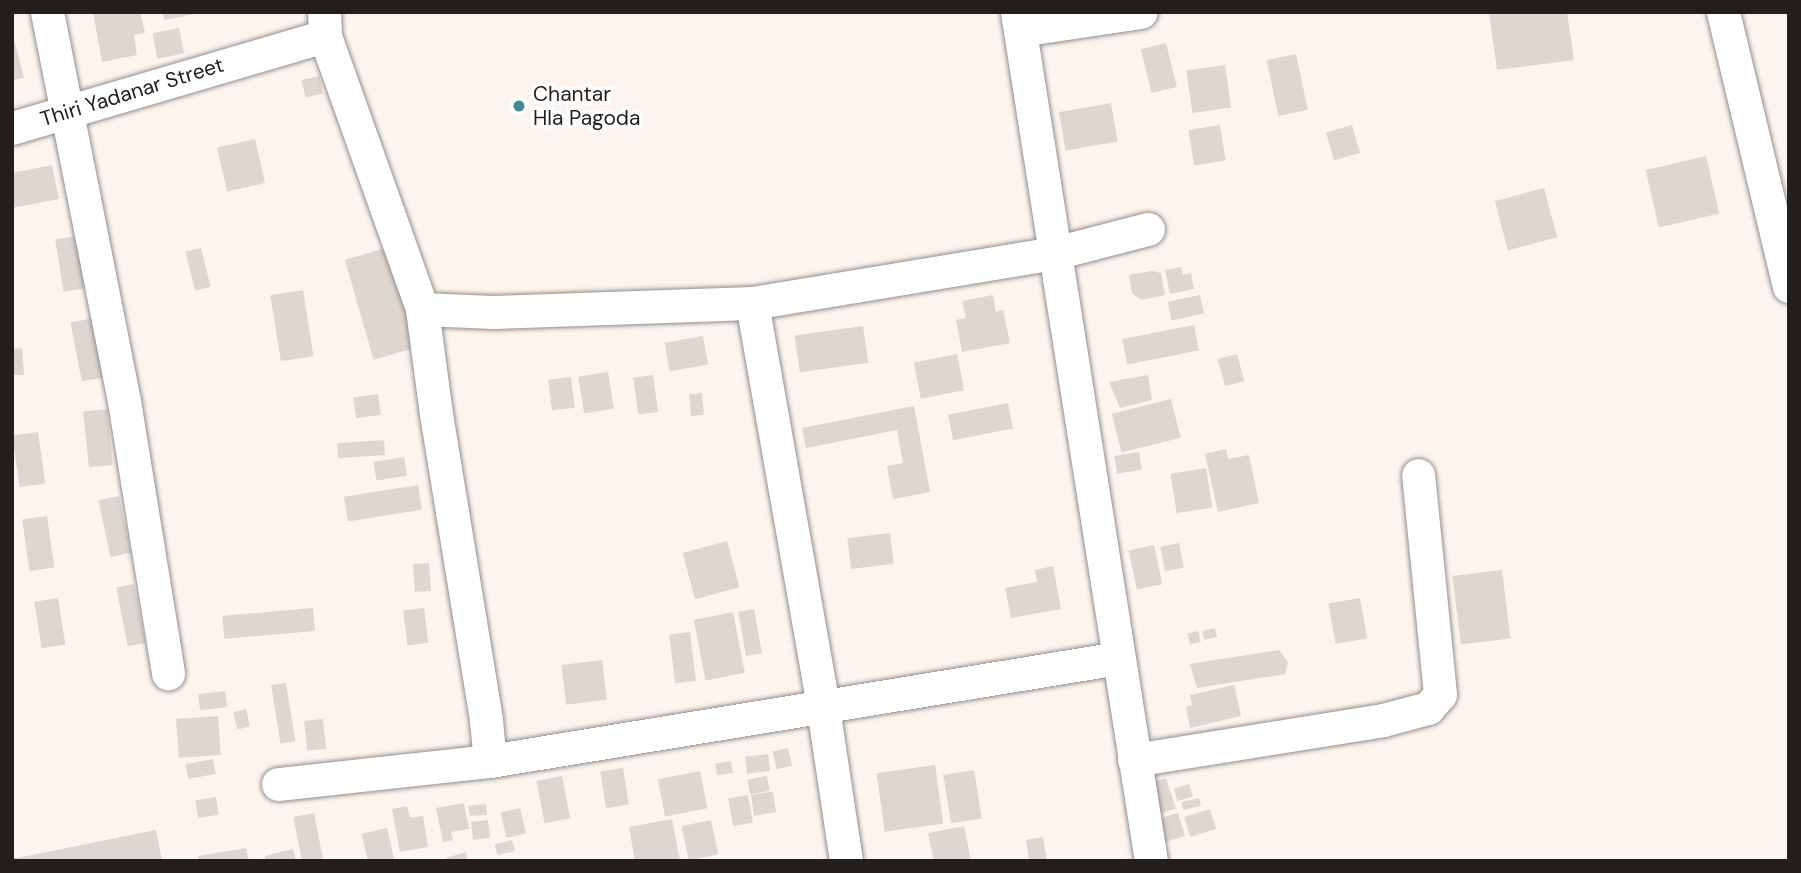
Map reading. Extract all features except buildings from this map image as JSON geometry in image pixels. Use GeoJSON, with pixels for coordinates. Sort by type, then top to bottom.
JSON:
{"type":"FeatureCollection","features":[{"type":"Feature","properties":{"kind":"street"},"geometry":{"type":"LineString","coordinates":[[47,12],[124,401],[168,673]]}},
{"type":"Feature","properties":{"kind":"street"},"geometry":{"type":"LineString","coordinates":[[1141,12],[1019,21],[1151,861]]}},
{"type":"Feature","properties":{"kind":"street"},"geometry":{"type":"LineString","coordinates":[[1723,12],[1789,286]]}},
{"type":"Feature","properties":{"kind":"street"},"geometry":{"type":"LineString","coordinates":[[324,24],[422,309],[490,761]]}},
{"type":"Feature","properties":{"kind":"street","name":"Thiri Yadanar Street"},"geometry":{"type":"LineString","coordinates":[[12,128],[253,55],[324,24]]}},
{"type":"Feature","properties":{"kind":"street"},"geometry":{"type":"LineString","coordinates":[[422,309],[493,312],[752,303],[1055,253],[1148,229]]}},
{"type":"Feature","properties":{"kind":"street"},"geometry":{"type":"LineString","coordinates":[[752,303],[822,705],[846,861]]}},
{"type":"Feature","properties":{"kind":"street"},"geometry":{"type":"LineString","coordinates":[[1135,760],[1383,720],[1428,708],[1440,694],[1419,475]]}},
{"type":"Feature","properties":{"kind":"street"},"geometry":{"type":"LineString","coordinates":[[278,784],[490,761],[1118,658]]}},
{"type":"Feature","properties":{"kind":"place","name":"Chantar Hla Pagoda"},"geometry":{"type":"Point","coordinates":[519,106]}}]}
